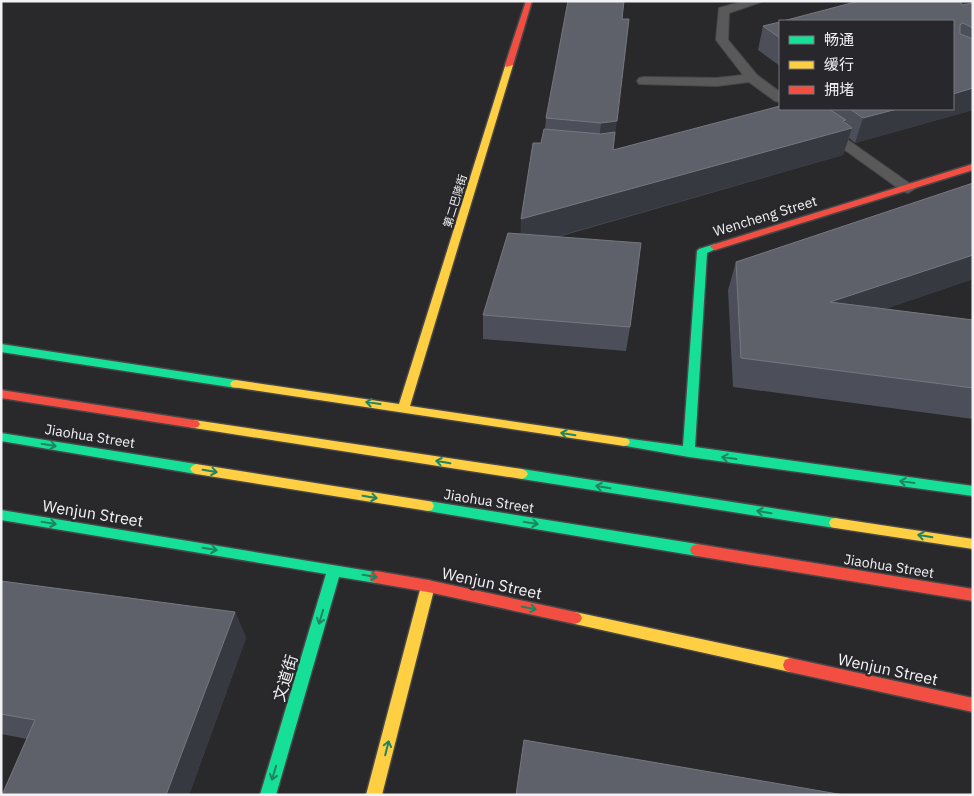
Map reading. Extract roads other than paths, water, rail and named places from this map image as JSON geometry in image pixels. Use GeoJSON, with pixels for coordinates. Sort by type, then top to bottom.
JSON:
{"type":"FeatureCollection","features":[{"type":"Feature","properties":{"kind":"main road","name":"第二巴陵街"},"geometry":{"type":"LineString","coordinates":[[404,408],[529,1]]}},
{"type":"Feature","properties":{"kind":"main road","name":"Wencheng Street"},"geometry":{"type":"LineString","coordinates":[[689,452],[702,251],[973,168]]}},
{"type":"Feature","properties":{"kind":"main road"},"geometry":{"type":"LineString","coordinates":[[1,348],[689,452],[973,491]]}},
{"type":"Feature","properties":{"kind":"main road","name":"Jiaohua Street"},"geometry":{"type":"LineString","coordinates":[[1,394],[973,544]]}},
{"type":"Feature","properties":{"kind":"main road","name":"Jiaohua Street"},"geometry":{"type":"LineString","coordinates":[[1,437],[973,595]]}},
{"type":"Feature","properties":{"kind":"main road","name":"Wenjun Street"},"geometry":{"type":"LineString","coordinates":[[1,514],[428,586],[973,704]]}},
{"type":"Feature","properties":{"kind":"main road","name":"文道街"},"geometry":{"type":"LineString","coordinates":[[268,795],[334,570]]}},
{"type":"Feature","properties":{"kind":"main road"},"geometry":{"type":"LineString","coordinates":[[374,795],[428,586]]}},
{"type":"Feature","properties":{"kind":"lane"},"geometry":{"type":"LineString","coordinates":[[758,1],[723,11],[722,40],[752,78],[779,97]]}},
{"type":"Feature","properties":{"kind":"lane"},"geometry":{"type":"LineString","coordinates":[[644,81],[718,82],[752,78]]}},
{"type":"Feature","properties":{"kind":"lane"},"geometry":{"type":"LineString","coordinates":[[775,114],[791,110]]}},
{"type":"Feature","properties":{"kind":"lane"},"geometry":{"type":"LineString","coordinates":[[796,110],[908,188]]}}]}
